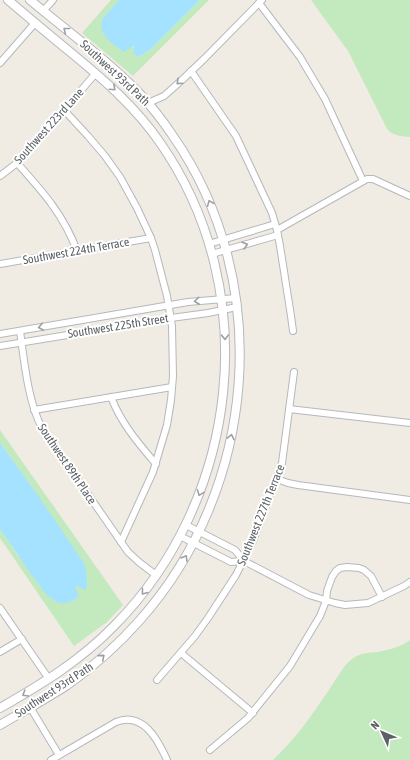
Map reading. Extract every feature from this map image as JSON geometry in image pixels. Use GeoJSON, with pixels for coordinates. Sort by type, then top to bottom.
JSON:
{"type":"FeatureCollection","features":[{"type":"Feature","properties":{"kind":"street","name":"Southwest 93rd Path"},"geometry":{"type":"LineString","coordinates":[[0,708],[49,679],[80,657],[105,635],[133,606],[156,576],[186,526],[207,475],[220,421],[225,367],[223,310],[212,254],[201,220],[190,194],[163,146],[129,104],[96,73],[8,0]]}},
{"type":"Feature","properties":{"kind":"street","name":"Southwest 93rd Path"},"geometry":{"type":"LineString","coordinates":[[0,725],[61,688],[105,655],[139,621],[176,572],[199,532],[211,505],[220,479],[234,426],[238,398],[240,365],[237,307],[232,276],[223,240],[208,197],[196,173],[174,137],[140,94],[110,66],[30,0]]}},
{"type":"Feature","properties":{"kind":"street"},"geometry":{"type":"LineString","coordinates":[[44,11],[53,0]]}},
{"type":"Feature","properties":{"kind":"street"},"geometry":{"type":"LineString","coordinates":[[148,103],[164,96],[191,71],[260,1],[300,57],[325,99],[363,181]]}},
{"type":"Feature","properties":{"kind":"street"},"geometry":{"type":"LineString","coordinates":[[0,62],[35,23]]}},
{"type":"Feature","properties":{"kind":"street"},"geometry":{"type":"LineString","coordinates":[[191,71],[236,136],[272,213],[293,331]]}},
{"type":"Feature","properties":{"kind":"street","name":"Southwest 223rd Lane"},"geometry":{"type":"LineString","coordinates":[[0,176],[17,163],[32,147],[96,73]]}},
{"type":"Feature","properties":{"kind":"street"},"geometry":{"type":"LineString","coordinates":[[64,110],[88,136],[112,166],[132,198],[151,238],[159,262],[171,318],[173,354],[172,387],[167,425],[156,464],[148,485],[121,542]]}},
{"type":"Feature","properties":{"kind":"street"},"geometry":{"type":"LineString","coordinates":[[17,163],[43,192],[54,207],[72,236],[77,251]]}},
{"type":"Feature","properties":{"kind":"street"},"geometry":{"type":"LineString","coordinates":[[212,254],[276,230],[367,179],[373,179],[410,196]]}},
{"type":"Feature","properties":{"kind":"street"},"geometry":{"type":"LineString","coordinates":[[209,244],[276,230]]}},
{"type":"Feature","properties":{"kind":"street","name":"Southwest 224th Terrace"},"geometry":{"type":"LineString","coordinates":[[1,262],[151,238]]}},
{"type":"Feature","properties":{"kind":"street","name":"Southwest 225th Street"},"geometry":{"type":"LineString","coordinates":[[0,334],[188,302],[236,298]]}},
{"type":"Feature","properties":{"kind":"street","name":"Southwest 225th Street"},"geometry":{"type":"LineString","coordinates":[[0,346],[237,307]]}},
{"type":"Feature","properties":{"kind":"street","name":"Southwest 89th Place"},"geometry":{"type":"LineString","coordinates":[[20,331],[29,391],[34,410],[44,433],[121,542],[142,566],[156,576]]}},
{"type":"Feature","properties":{"kind":"street","name":"Southwest 227th Terrace"},"geometry":{"type":"LineString","coordinates":[[157,680],[206,622],[236,576],[254,541],[281,468],[294,372]]}},
{"type":"Feature","properties":{"kind":"street"},"geometry":{"type":"LineString","coordinates":[[34,410],[172,387]]}},
{"type":"Feature","properties":{"kind":"street"},"geometry":{"type":"LineString","coordinates":[[111,397],[116,410],[129,431],[156,464]]}},
{"type":"Feature","properties":{"kind":"street"},"geometry":{"type":"LineString","coordinates":[[289,408],[410,423]]}},
{"type":"Feature","properties":{"kind":"street"},"geometry":{"type":"LineString","coordinates":[[276,479],[298,485],[410,500]]}},
{"type":"Feature","properties":{"kind":"street"},"geometry":{"type":"LineString","coordinates":[[186,526],[235,550],[244,561],[309,595],[326,601],[345,605],[368,603],[410,582]]}},
{"type":"Feature","properties":{"kind":"street"},"geometry":{"type":"LineString","coordinates":[[180,536],[231,562],[244,561]]}},
{"type":"Feature","properties":{"kind":"street"},"geometry":{"type":"LineString","coordinates":[[210,750],[240,726],[253,713],[290,666],[320,616],[333,575],[340,568],[359,568],[366,572],[372,578],[382,597]]}},
{"type":"Feature","properties":{"kind":"street"},"geometry":{"type":"LineString","coordinates":[[0,608],[49,679]]}},
{"type":"Feature","properties":{"kind":"street"},"geometry":{"type":"LineString","coordinates":[[0,652],[22,639]]}},
{"type":"Feature","properties":{"kind":"street"},"geometry":{"type":"LineString","coordinates":[[180,653],[253,713]]}},
{"type":"Feature","properties":{"kind":"street"},"geometry":{"type":"LineString","coordinates":[[30,708],[59,755]]}},
{"type":"Feature","properties":{"kind":"street"},"geometry":{"type":"LineString","coordinates":[[51,760],[117,722],[134,720],[143,725],[150,732],[158,742],[167,760]]}},
{"type":"Feature","properties":{"kind":"green space"},"geometry":{"type":"Polygon","coordinates":[[[111,0],[119,0],[104,17],[134,48],[133,53],[138,57],[150,50],[200,0],[209,0],[133,76],[82,33],[111,0]]]}},
{"type":"Feature","properties":{"kind":"green space"},"geometry":{"type":"Polygon","coordinates":[[[311,0],[410,0],[410,137],[400,136],[387,129],[348,51],[311,0]]]}},
{"type":"Feature","properties":{"kind":"green space"},"geometry":{"type":"Polygon","coordinates":[[[0,430],[123,605],[107,622],[74,646],[0,538],[0,530],[18,556],[75,588],[77,586],[32,487],[0,443],[0,430]]]}},
{"type":"Feature","properties":{"kind":"green space"},"geometry":{"type":"Polygon","coordinates":[[[410,640],[410,760],[273,760],[293,739],[320,704],[349,661],[359,655],[393,648],[410,640]]]}},
{"type":"Feature","properties":{"kind":"water"},"geometry":{"type":"Polygon","coordinates":[[[119,0],[200,0],[150,50],[138,57],[133,53],[133,46],[124,52],[106,37],[101,28],[104,17],[119,0]]]}},
{"type":"Feature","properties":{"kind":"water"},"geometry":{"type":"Polygon","coordinates":[[[0,443],[84,563],[87,576],[86,590],[77,586],[75,588],[79,595],[70,602],[59,603],[48,596],[0,530],[0,443]]]}}]}
